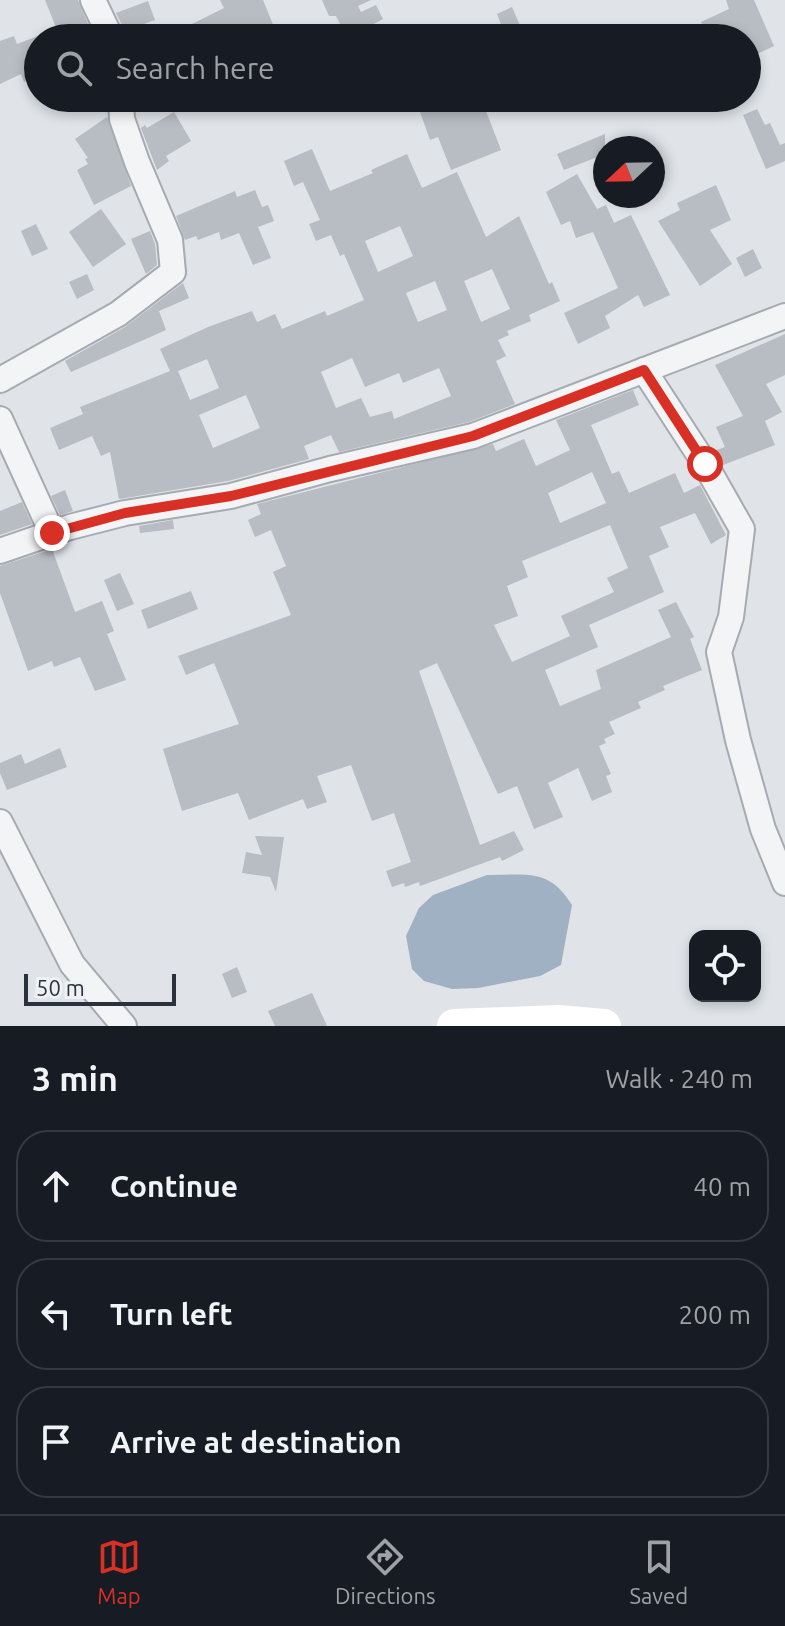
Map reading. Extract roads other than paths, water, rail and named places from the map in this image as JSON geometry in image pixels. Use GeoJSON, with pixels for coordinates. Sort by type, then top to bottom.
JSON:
{"type":"FeatureCollection","features":[{"type":"Feature","properties":{"kind":"street"},"geometry":{"type":"LineString","coordinates":[[93,0],[104,24]]}},
{"type":"Feature","properties":{"kind":"street"},"geometry":{"type":"LineString","coordinates":[[0,380],[118,314],[173,272],[170,240],[137,162],[122,112]]}},
{"type":"Feature","properties":{"kind":"street"},"geometry":{"type":"LineString","coordinates":[[0,551],[125,513],[231,496],[473,436],[785,316]]}},
{"type":"Feature","properties":{"kind":"street"},"geometry":{"type":"LineString","coordinates":[[644,370],[705,464],[742,529],[731,617],[719,652],[746,770],[763,829],[785,883]]}},
{"type":"Feature","properties":{"kind":"street"},"geometry":{"type":"LineString","coordinates":[[0,419],[52,533]]}},
{"type":"Feature","properties":{"kind":"street"},"geometry":{"type":"LineString","coordinates":[[0,822],[72,964],[124,1026]]}},
{"type":"Feature","properties":{"kind":"street"},"geometry":{"type":"LineString","coordinates":[[454,1026],[558,1022],[604,1026]]}},
{"type":"Feature","properties":{"kind":"water"},"geometry":{"type":"Polygon","coordinates":[[[487,875],[536,876],[546,879],[563,893],[572,905],[561,965],[540,976],[478,988],[452,989],[424,981],[412,969],[406,936],[419,908],[433,895],[487,875]]]}}]}
